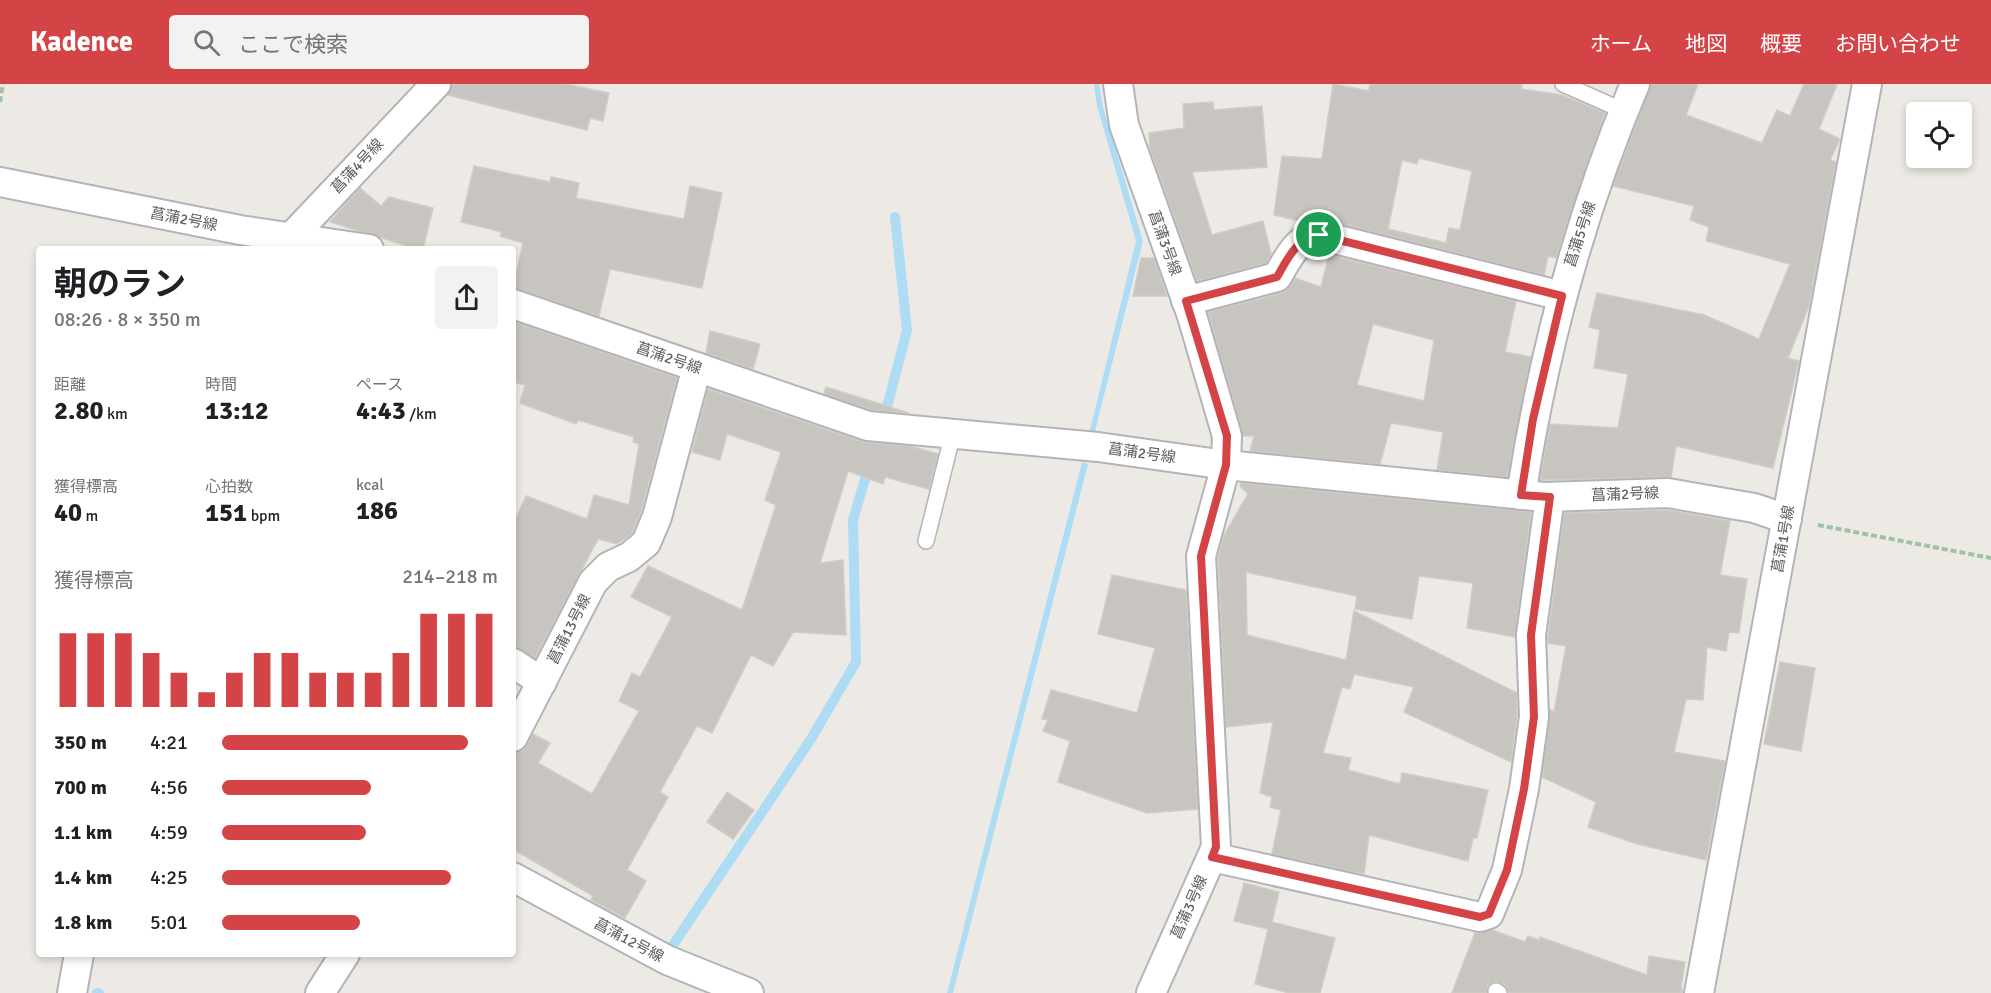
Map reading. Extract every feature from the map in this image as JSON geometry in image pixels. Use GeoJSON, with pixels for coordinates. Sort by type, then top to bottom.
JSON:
{"type":"FeatureCollection","features":[{"type":"Feature","properties":{"kind":"street","name":"菖蒲4号線"},"geometry":{"type":"LineString","coordinates":[[287,245],[436,84]]}},
{"type":"Feature","properties":{"kind":"street","name":"菖蒲3号線"},"geometry":{"type":"LineString","coordinates":[[1118,84],[1124,125],[1186,301],[1227,436],[1226,465],[1201,556],[1216,847],[1151,993]]}},
{"type":"Feature","properties":{"kind":"street","name":"菖蒲5号線"},"geometry":{"type":"LineString","coordinates":[[1521,495],[1533,419],[1562,296],[1604,161],[1635,84]]}},
{"type":"Feature","properties":{"kind":"street","name":"菖蒲1号線"},"geometry":{"type":"LineString","coordinates":[[1699,993],[1867,84]]}},
{"type":"Feature","properties":{"kind":"street","name":"菖蒲2号線"},"geometry":{"type":"LineString","coordinates":[[0,182],[287,245],[308,246]]}},
{"type":"Feature","properties":{"kind":"street"},"geometry":{"type":"LineString","coordinates":[[1186,301],[1277,277],[1296,247],[1308,236],[1319,235],[1562,296]]}},
{"type":"Feature","properties":{"kind":"street","name":"菖蒲2号線"},"geometry":{"type":"LineString","coordinates":[[516,305],[868,426],[1098,447],[1226,465],[1521,495],[1550,497],[1668,493],[1754,508],[1787,519]]}},
{"type":"Feature","properties":{"kind":"street","name":"菖蒲13号線"},"geometry":{"type":"LineString","coordinates":[[516,731],[593,582],[608,567],[629,557],[646,543],[657,517],[697,367]]}},
{"type":"Feature","properties":{"kind":"street"},"geometry":{"type":"LineString","coordinates":[[1212,857],[1480,917],[1489,914],[1507,870],[1534,717],[1531,635],[1550,497]]}},
{"type":"Feature","properties":{"kind":"street"},"geometry":{"type":"LineString","coordinates":[[516,665],[542,682]]}},
{"type":"Feature","properties":{"kind":"street","name":"菖蒲12号線"},"geometry":{"type":"LineString","coordinates":[[516,879],[667,960],[749,993]]}},
{"type":"Feature","properties":{"kind":"street"},"geometry":{"type":"LineString","coordinates":[[72,993],[78,957]]}},
{"type":"Feature","properties":{"kind":"street"},"geometry":{"type":"LineString","coordinates":[[320,993],[343,957]]}},
{"type":"Feature","properties":{"kind":"lane"},"geometry":{"type":"LineString","coordinates":[[1563,84],[1624,111]]}},
{"type":"Feature","properties":{"kind":"lane"},"geometry":{"type":"LineString","coordinates":[[926,541],[953,433]]}},
{"type":"Feature","properties":{"kind":"path"},"geometry":{"type":"LineString","coordinates":[[0,102],[3,84]]}},
{"type":"Feature","properties":{"kind":"path"},"geometry":{"type":"LineString","coordinates":[[1787,519],[1991,558]]}},
{"type":"Feature","properties":{"kind":"water"},"geometry":{"type":"Polygon","coordinates":[[[1094,84],[1099,84],[1103,107],[1143,241],[1094,435],[1089,434],[1136,241],[1097,106],[1094,84]]]}},
{"type":"Feature","properties":{"kind":"water"},"geometry":{"type":"Polygon","coordinates":[[[1082,462],[1088,464],[953,993],[947,993],[1082,462]]]}},
{"type":"Feature","properties":{"kind":"building"},"geometry":{"type":"Polygon","coordinates":[[[452,84],[566,84],[609,93],[603,121],[590,118],[587,130],[448,95],[452,84]]]}},
{"type":"Feature","properties":{"kind":"building"},"geometry":{"type":"Polygon","coordinates":[[[1333,84],[1369,91],[1370,84],[1522,84],[1521,89],[1562,95],[1605,113],[1556,258],[1548,256],[1544,275],[1323,219],[1304,222],[1274,215],[1282,156],[1322,159],[1333,84]],[[1419,158],[1417,164],[1402,160],[1388,229],[1446,243],[1449,228],[1460,230],[1472,171],[1419,158]]]}},
{"type":"Feature","properties":{"kind":"building"},"geometry":{"type":"Polygon","coordinates":[[[1651,84],[1698,84],[1686,115],[1762,143],[1777,110],[1790,116],[1804,84],[1837,84],[1819,129],[1840,139],[1830,160],[1836,162],[1809,306],[1788,358],[1799,361],[1773,468],[1676,446],[1671,477],[1540,480],[1550,424],[1618,428],[1628,374],[1594,368],[1600,330],[1589,327],[1597,293],[1704,315],[1759,339],[1790,264],[1706,241],[1709,227],[1690,220],[1694,206],[1613,186],[1651,84]]]}},
{"type":"Feature","properties":{"kind":"building"},"geometry":{"type":"Polygon","coordinates":[[[1213,102],[1214,110],[1262,106],[1267,167],[1192,172],[1212,235],[1263,221],[1271,254],[1266,263],[1197,281],[1150,149],[1149,133],[1184,128],[1183,104],[1213,102]]]}},
{"type":"Feature","properties":{"kind":"building"},"geometry":{"type":"Polygon","coordinates":[[[474,166],[550,182],[551,177],[579,183],[576,198],[684,219],[690,186],[722,193],[702,288],[610,269],[599,316],[516,289],[516,274],[523,243],[500,236],[502,232],[461,222],[474,166]]]}},
{"type":"Feature","properties":{"kind":"building"},"geometry":{"type":"Polygon","coordinates":[[[360,188],[381,206],[389,197],[433,208],[425,246],[407,246],[330,222],[360,188]]]}},
{"type":"Feature","properties":{"kind":"building"},"geometry":{"type":"Polygon","coordinates":[[[1329,255],[1516,301],[1505,352],[1531,357],[1507,477],[1437,470],[1443,432],[1391,423],[1380,464],[1250,451],[1254,436],[1243,436],[1208,312],[1282,293],[1287,290],[1295,278],[1321,287],[1329,255]],[[1373,324],[1357,385],[1424,401],[1434,340],[1373,324]]]}},
{"type":"Feature","properties":{"kind":"building"},"geometry":{"type":"Polygon","coordinates":[[[1141,258],[1154,258],[1167,296],[1133,296],[1141,258]]]}},
{"type":"Feature","properties":{"kind":"building"},"geometry":{"type":"Polygon","coordinates":[[[516,322],[677,378],[641,512],[632,533],[617,544],[598,539],[535,658],[516,648],[516,518],[526,496],[587,519],[594,495],[629,505],[639,444],[633,442],[634,437],[578,420],[576,424],[520,403],[525,385],[516,383],[516,322]]]}},
{"type":"Feature","properties":{"kind":"building"},"geometry":{"type":"Polygon","coordinates":[[[710,331],[760,344],[753,369],[706,353],[710,331]]]}},
{"type":"Feature","properties":{"kind":"building"},"geometry":{"type":"Polygon","coordinates":[[[826,387],[909,413],[871,410],[824,394],[826,387]]]}},
{"type":"Feature","properties":{"kind":"building"},"geometry":{"type":"Polygon","coordinates":[[[708,389],[863,442],[910,446],[938,454],[929,489],[885,477],[883,484],[848,471],[820,563],[843,560],[846,635],[793,632],[773,666],[751,655],[712,733],[697,726],[660,792],[668,797],[627,870],[646,881],[625,918],[591,900],[593,896],[516,851],[516,752],[522,751],[533,734],[550,743],[538,763],[592,794],[639,711],[619,701],[632,673],[640,677],[672,617],[631,597],[648,566],[742,610],[776,505],[765,500],[781,452],[727,434],[720,460],[692,452],[708,389]]]}},
{"type":"Feature","properties":{"kind":"building"},"geometry":{"type":"Polygon","coordinates":[[[1241,483],[1531,512],[1515,637],[1467,628],[1473,583],[1419,576],[1412,619],[1355,609],[1357,596],[1246,572],[1247,635],[1346,660],[1354,611],[1517,693],[1517,716],[1511,762],[1404,712],[1414,687],[1354,674],[1350,689],[1342,687],[1323,753],[1351,758],[1348,770],[1400,784],[1402,773],[1488,790],[1477,838],[1473,838],[1468,861],[1369,835],[1364,874],[1272,854],[1281,810],[1270,807],[1272,797],[1260,793],[1273,722],[1226,727],[1218,558],[1224,535],[1248,494],[1240,486],[1241,483]]]}},
{"type":"Feature","properties":{"kind":"building"},"geometry":{"type":"Polygon","coordinates":[[[1667,510],[1730,521],[1720,575],[1747,579],[1739,633],[1729,632],[1726,651],[1707,647],[1703,700],[1686,699],[1674,752],[1725,761],[1706,860],[1637,844],[1588,827],[1596,802],[1542,777],[1550,710],[1554,712],[1566,646],[1548,643],[1564,513],[1667,510]]]}},
{"type":"Feature","properties":{"kind":"building"},"geometry":{"type":"Polygon","coordinates":[[[1112,575],[1186,590],[1198,809],[1147,813],[1058,782],[1070,741],[1043,731],[1048,720],[1042,719],[1051,690],[1137,713],[1155,648],[1098,634],[1112,575]]]}},
{"type":"Feature","properties":{"kind":"building"},"geometry":{"type":"Polygon","coordinates":[[[1780,662],[1815,668],[1801,751],[1764,744],[1780,662]]]}},
{"type":"Feature","properties":{"kind":"building"},"geometry":{"type":"Polygon","coordinates":[[[727,792],[754,810],[733,839],[707,822],[727,792]]]}},
{"type":"Feature","properties":{"kind":"building"},"geometry":{"type":"Polygon","coordinates":[[[1244,883],[1279,892],[1272,922],[1335,938],[1320,993],[1289,993],[1255,984],[1268,929],[1234,921],[1244,883]]]}},
{"type":"Feature","properties":{"kind":"building"},"geometry":{"type":"Polygon","coordinates":[[[1492,930],[1525,942],[1528,936],[1539,940],[1540,937],[1647,975],[1649,956],[1685,962],[1681,987],[1683,993],[1509,993],[1505,985],[1496,981],[1488,985],[1487,993],[1452,993],[1475,933],[1492,930]]]}},
{"type":"Feature","properties":{"kind":"waterway"},"geometry":{"type":"LineString","coordinates":[[885,415],[907,330],[895,217]]}},
{"type":"Feature","properties":{"kind":"waterway"},"geometry":{"type":"LineString","coordinates":[[671,948],[811,739],[856,662],[853,520],[876,442]]}},
{"type":"Feature","properties":{"kind":"route"},"geometry":{"type":"LineString","coordinates":[[1319,235],[1562,296],[1533,419],[1521,495],[1550,497],[1531,635],[1530,659],[1534,717],[1524,789],[1507,870],[1489,914],[1480,917],[1212,857],[1216,847],[1205,670],[1201,556],[1226,465],[1227,436],[1186,301],[1277,277],[1296,247],[1308,236],[1319,235]]}}]}
